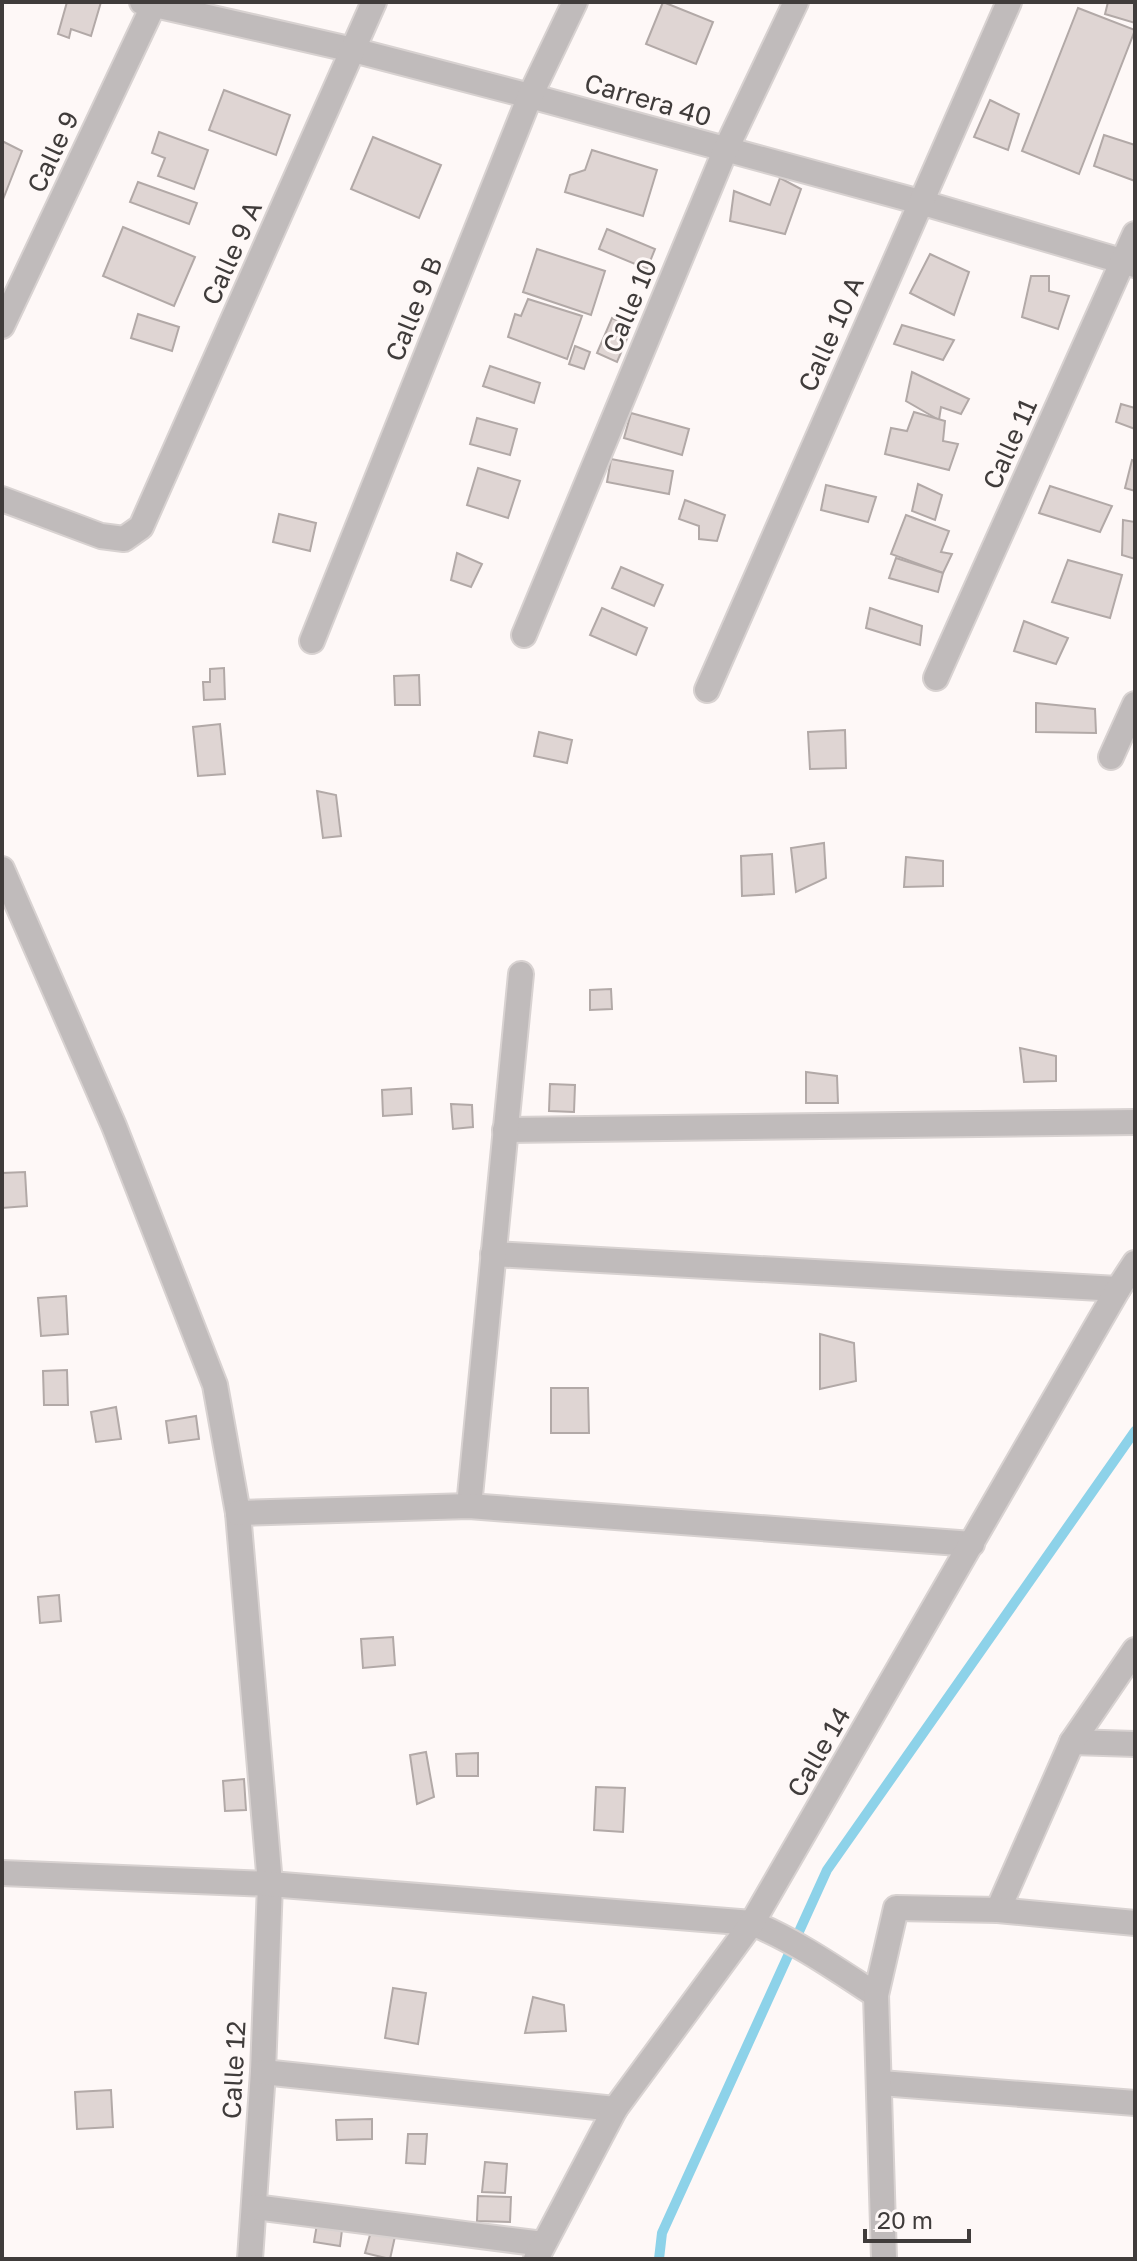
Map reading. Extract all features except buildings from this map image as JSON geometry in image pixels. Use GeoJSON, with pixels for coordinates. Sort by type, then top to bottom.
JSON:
{"type":"FeatureCollection","features":[{"type":"Feature","properties":{"kind":"street","name":"Calle 9 A"},"geometry":{"type":"LineString","coordinates":[[2,499],[101,536],[124,539],[141,527],[374,2]]}},
{"type":"Feature","properties":{"kind":"street","name":"Calle 9 B"},"geometry":{"type":"LineString","coordinates":[[312,641],[530,96],[575,2]]}},
{"type":"Feature","properties":{"kind":"street","name":"Calle 10"},"geometry":{"type":"LineString","coordinates":[[524,635],[725,151],[796,2]]}},
{"type":"Feature","properties":{"kind":"street","name":"Calle 10 A"},"geometry":{"type":"LineString","coordinates":[[707,690],[1009,2]]}},
{"type":"Feature","properties":{"kind":"street","name":"Carrera 40"},"geometry":{"type":"LineString","coordinates":[[150,3],[353,50],[530,96],[920,202],[1129,264]]}},
{"type":"Feature","properties":{"kind":"street","name":"Calle 9"},"geometry":{"type":"LineString","coordinates":[[2,326],[150,3]]}},
{"type":"Feature","properties":{"kind":"street","name":"Calle 11"},"geometry":{"type":"LineString","coordinates":[[936,678],[1129,264],[1135,234]]}},
{"type":"Feature","properties":{"kind":"street"},"geometry":{"type":"LineString","coordinates":[[1111,757],[1135,704]]}},
{"type":"Feature","properties":{"kind":"street","name":"Calle 12"},"geometry":{"type":"LineString","coordinates":[[2,869],[114,1126],[215,1385],[238,1513],[270,1884],[263,2072],[250,2259]]}},
{"type":"Feature","properties":{"kind":"street"},"geometry":{"type":"LineString","coordinates":[[469,1506],[521,974]]}},
{"type":"Feature","properties":{"kind":"street"},"geometry":{"type":"LineString","coordinates":[[505,1130],[1135,1122]]}},
{"type":"Feature","properties":{"kind":"street"},"geometry":{"type":"LineString","coordinates":[[493,1254],[1118,1289]]}},
{"type":"Feature","properties":{"kind":"street","name":"Calle 14"},"geometry":{"type":"LineString","coordinates":[[540,2252],[615,2109],[762,1927],[972,1544],[1135,1263]]}},
{"type":"Feature","properties":{"kind":"street"},"geometry":{"type":"LineString","coordinates":[[238,1513],[469,1506],[972,1544]]}},
{"type":"Feature","properties":{"kind":"street"},"geometry":{"type":"LineString","coordinates":[[998,1910],[1072,1742],[1135,1650]]}},
{"type":"Feature","properties":{"kind":"street"},"geometry":{"type":"LineString","coordinates":[[1072,1742],[1135,1744]]}},
{"type":"Feature","properties":{"kind":"street"},"geometry":{"type":"LineString","coordinates":[[2,1872],[270,1884],[762,1927],[818,1957],[876,1995]]}},
{"type":"Feature","properties":{"kind":"street"},"geometry":{"type":"LineString","coordinates":[[884,2259],[876,1995],[896,1908],[998,1910],[1135,1923]]}},
{"type":"Feature","properties":{"kind":"street"},"geometry":{"type":"LineString","coordinates":[[263,2072],[615,2109]]}},
{"type":"Feature","properties":{"kind":"street"},"geometry":{"type":"LineString","coordinates":[[881,2083],[1135,2103]]}},
{"type":"Feature","properties":{"kind":"street"},"geometry":{"type":"LineString","coordinates":[[254,2207],[540,2252]]}},
{"type":"Feature","properties":{"kind":"waterway"},"geometry":{"type":"LineString","coordinates":[[659,2259],[662,2233],[827,1870],[1135,1431]]}}]}
